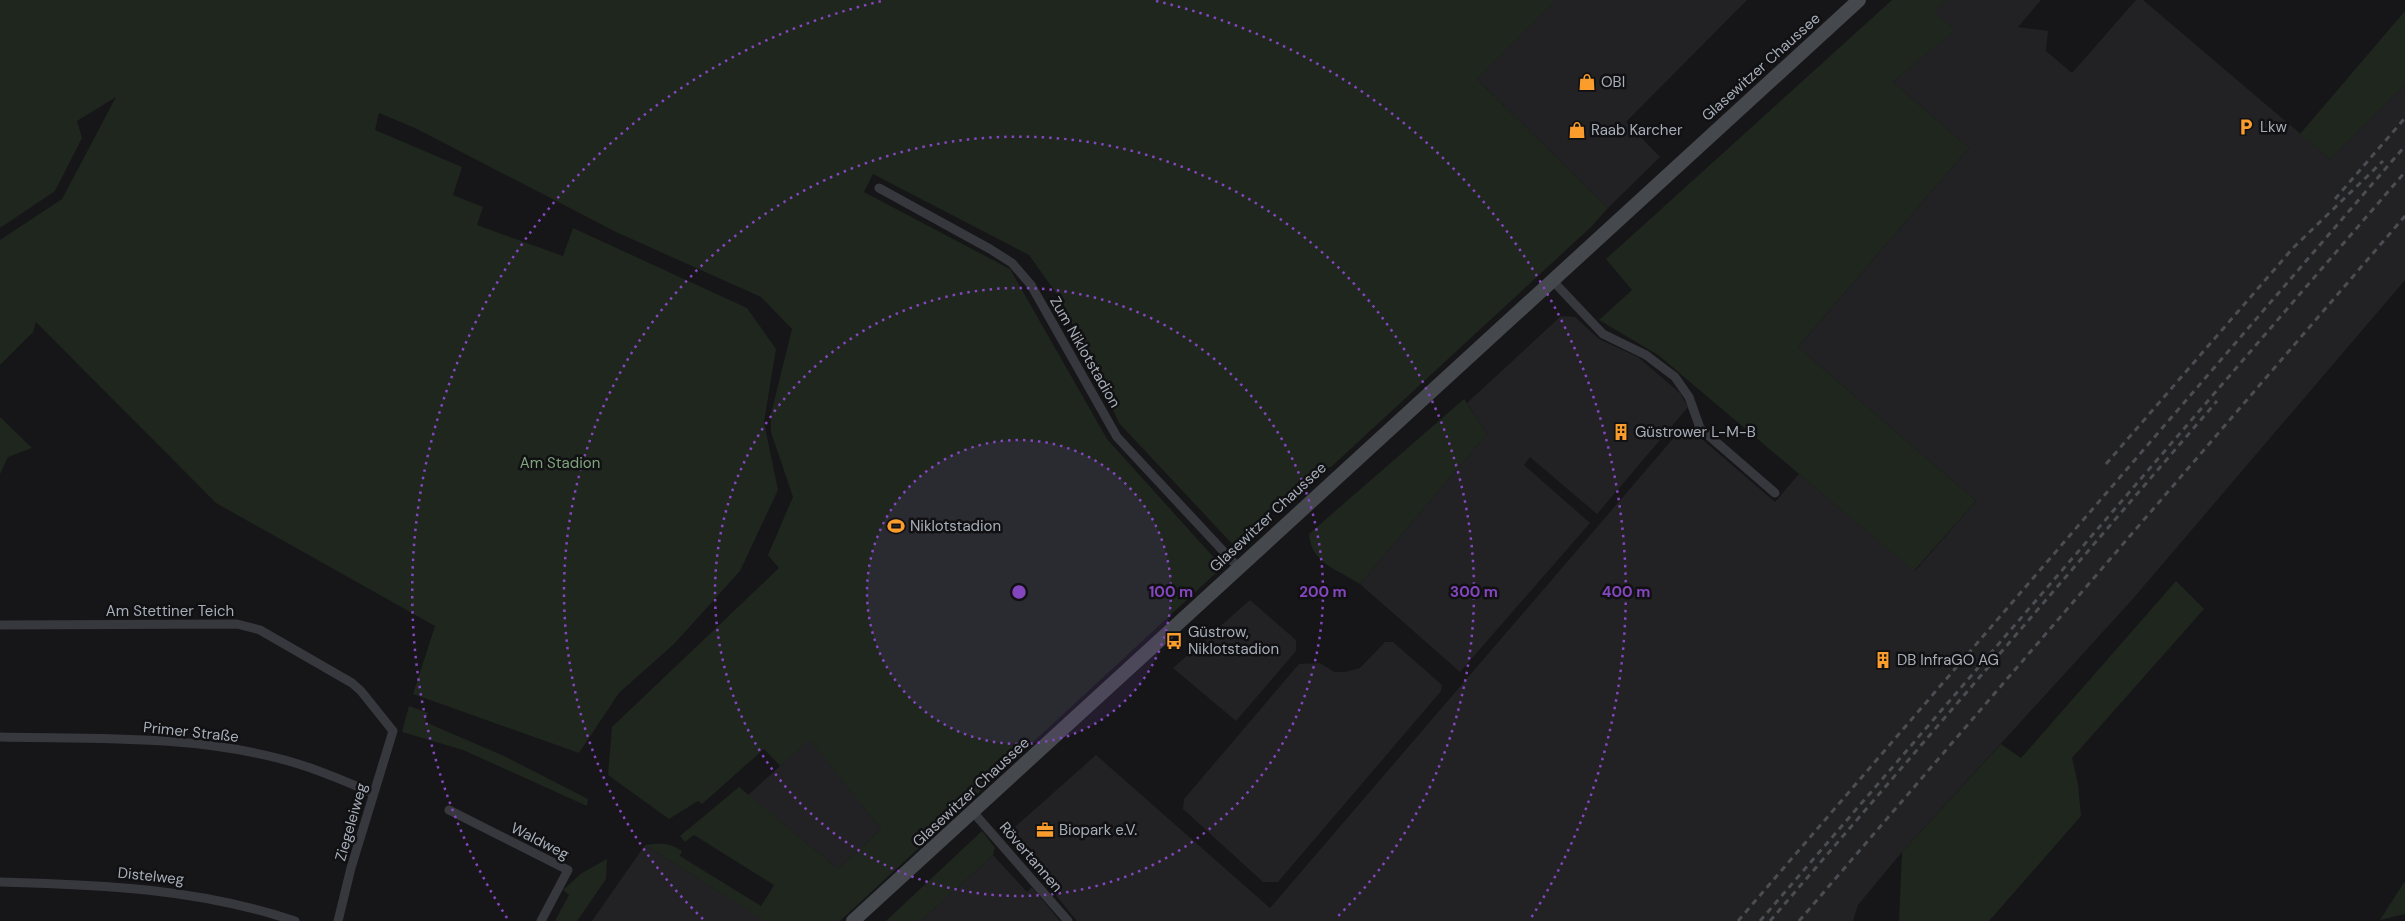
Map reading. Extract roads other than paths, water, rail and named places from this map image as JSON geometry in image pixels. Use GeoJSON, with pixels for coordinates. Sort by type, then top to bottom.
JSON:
{"type":"FeatureCollection","features":[{"type":"Feature","properties":{"kind":"main road","name":"Glasewitzer Chaussee"},"geometry":{"type":"LineString","coordinates":[[853,921],[1859,0]]}},
{"type":"Feature","properties":{"kind":"street","name":"Zum Niklotstadion"},"geometry":{"type":"LineString","coordinates":[[879,188],[1012,263],[1031,285],[1117,437],[1238,567]]}},
{"type":"Feature","properties":{"kind":"street"},"geometry":{"type":"LineString","coordinates":[[1552,280],[1603,334],[1646,355],[1675,378],[1689,397],[1700,428],[1775,493]]}},
{"type":"Feature","properties":{"kind":"street","name":"Am Stettiner Teich"},"geometry":{"type":"LineString","coordinates":[[0,625],[237,624],[250,626],[352,683],[361,690],[393,731]]}},
{"type":"Feature","properties":{"kind":"street","name":"Ziegeleiweg"},"geometry":{"type":"LineString","coordinates":[[338,921],[373,793],[393,731]]}},
{"type":"Feature","properties":{"kind":"street","name":"Primer Straße"},"geometry":{"type":"LineString","coordinates":[[0,737],[167,742],[217,746],[277,758],[340,779],[373,793]]}},
{"type":"Feature","properties":{"kind":"street","name":"Waldweg"},"geometry":{"type":"LineString","coordinates":[[449,810],[568,870],[541,921]]}},
{"type":"Feature","properties":{"kind":"street","name":"Rövertannen"},"geometry":{"type":"LineString","coordinates":[[973,812],[1068,921]]}},
{"type":"Feature","properties":{"kind":"street","name":"Distelweg"},"geometry":{"type":"LineString","coordinates":[[0,882],[143,888],[192,894],[249,907],[295,921]]}},
{"type":"Feature","properties":{"kind":"railway"},"geometry":{"type":"LineString","coordinates":[[2335,199],[2405,118]]}},
{"type":"Feature","properties":{"kind":"railway"},"geometry":{"type":"LineString","coordinates":[[1738,921],[2405,146]]}},
{"type":"Feature","properties":{"kind":"railway"},"geometry":{"type":"LineString","coordinates":[[2106,464],[2293,248],[2383,161]]}},
{"type":"Feature","properties":{"kind":"railway"},"geometry":{"type":"LineString","coordinates":[[1760,921],[2405,172]]}},
{"type":"Feature","properties":{"kind":"railway"},"geometry":{"type":"LineString","coordinates":[[1799,921],[2405,216]]}},
{"type":"Feature","properties":{"kind":"railway"},"geometry":{"type":"LineString","coordinates":[[1770,921],[2217,401]]}},
{"type":"Feature","properties":{"kind":"place","name":"OBI"},"geometry":{"type":"Point","coordinates":[1587,82]}},
{"type":"Feature","properties":{"kind":"place","name":"Lkw"},"geometry":{"type":"Point","coordinates":[2246,127]}},
{"type":"Feature","properties":{"kind":"place","name":"Raab Karcher"},"geometry":{"type":"Point","coordinates":[1577,130]}},
{"type":"Feature","properties":{"kind":"place","name":"Güstrower L-M-B"},"geometry":{"type":"Point","coordinates":[1621,432]}},
{"type":"Feature","properties":{"kind":"place","name":"Niklotstadion"},"geometry":{"type":"Point","coordinates":[896,526]}},
{"type":"Feature","properties":{"kind":"place","name":"Güstrow, Niklotstadion"},"geometry":{"type":"Point","coordinates":[1174,641]}},
{"type":"Feature","properties":{"kind":"place","name":"DB InfraGO AG"},"geometry":{"type":"Point","coordinates":[1883,660]}},
{"type":"Feature","properties":{"kind":"place","name":"Biopark e.V."},"geometry":{"type":"Point","coordinates":[1045,830]}},
{"type":"Feature","properties":{"kind":"park label","name":"Am Stadion"},"geometry":{"type":"Point","coordinates":[560,463]}}]}
